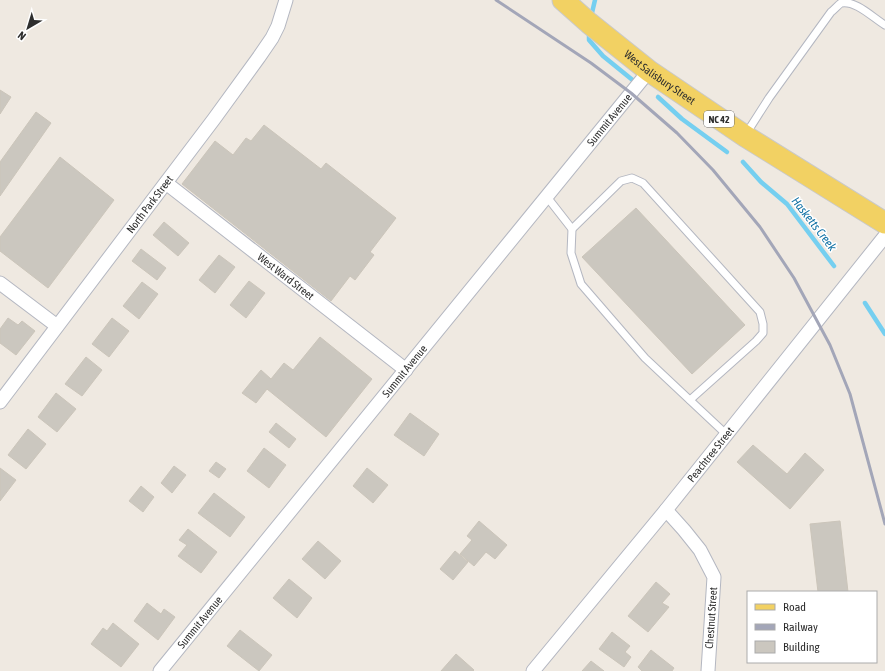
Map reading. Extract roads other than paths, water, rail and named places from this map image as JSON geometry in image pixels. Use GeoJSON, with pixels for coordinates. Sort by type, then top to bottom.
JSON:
{"type":"FeatureCollection","features":[{"type":"Feature","properties":{"kind":"main road","name":"West Salisbury Street"},"geometry":{"type":"LineString","coordinates":[[563,0],[649,71],[745,136],[885,223]]}},
{"type":"Feature","properties":{"kind":"street","name":"North Park Street"},"geometry":{"type":"LineString","coordinates":[[0,402],[166,183],[259,57],[278,26],[286,0]]}},
{"type":"Feature","properties":{"kind":"street","name":"Summit Avenue"},"geometry":{"type":"LineString","coordinates":[[160,671],[632,94],[649,71]]}},
{"type":"Feature","properties":{"kind":"street","name":"West Ward Street"},"geometry":{"type":"LineString","coordinates":[[166,183],[406,370]]}},
{"type":"Feature","properties":{"kind":"street","name":"Peachtree Street"},"geometry":{"type":"LineString","coordinates":[[533,671],[727,435],[885,236]]}},
{"type":"Feature","properties":{"kind":"street"},"geometry":{"type":"LineString","coordinates":[[0,283],[57,326]]}},
{"type":"Feature","properties":{"kind":"street","name":"Chestnut Street"},"geometry":{"type":"LineString","coordinates":[[666,510],[700,550],[714,577],[708,671]]}},
{"type":"Feature","properties":{"kind":"lane"},"geometry":{"type":"LineString","coordinates":[[745,136],[831,12],[841,4],[852,2],[865,9],[878,21],[885,25]]}},
{"type":"Feature","properties":{"kind":"lane"},"geometry":{"type":"LineString","coordinates":[[572,229],[621,181],[632,178],[643,183],[760,312],[763,324],[763,333],[690,400]]}},
{"type":"Feature","properties":{"kind":"lane"},"geometry":{"type":"LineString","coordinates":[[547,197],[572,229],[571,253],[581,284],[645,358],[727,435]]}},
{"type":"Feature","properties":{"kind":"waterway"},"geometry":{"type":"LineString","coordinates":[[591,17],[595,0]]}},
{"type":"Feature","properties":{"kind":"waterway","name":"Hasketts Creek"},"geometry":{"type":"LineString","coordinates":[[589,30],[589,40],[603,56],[635,82]]}},
{"type":"Feature","properties":{"kind":"waterway","name":"Hasketts Creek"},"geometry":{"type":"LineString","coordinates":[[658,97],[682,119],[727,152]]}},
{"type":"Feature","properties":{"kind":"waterway","name":"Hasketts Creek"},"geometry":{"type":"LineString","coordinates":[[743,162],[761,182],[787,204],[834,266]]}},
{"type":"Feature","properties":{"kind":"waterway","name":"Hasketts Creek"},"geometry":{"type":"LineString","coordinates":[[865,303],[885,334]]}},
{"type":"Feature","properties":{"kind":"railway"},"geometry":{"type":"LineString","coordinates":[[496,0],[591,63],[631,93],[677,133],[713,170],[760,227],[794,278],[830,345],[850,394],[885,524]]}}]}
